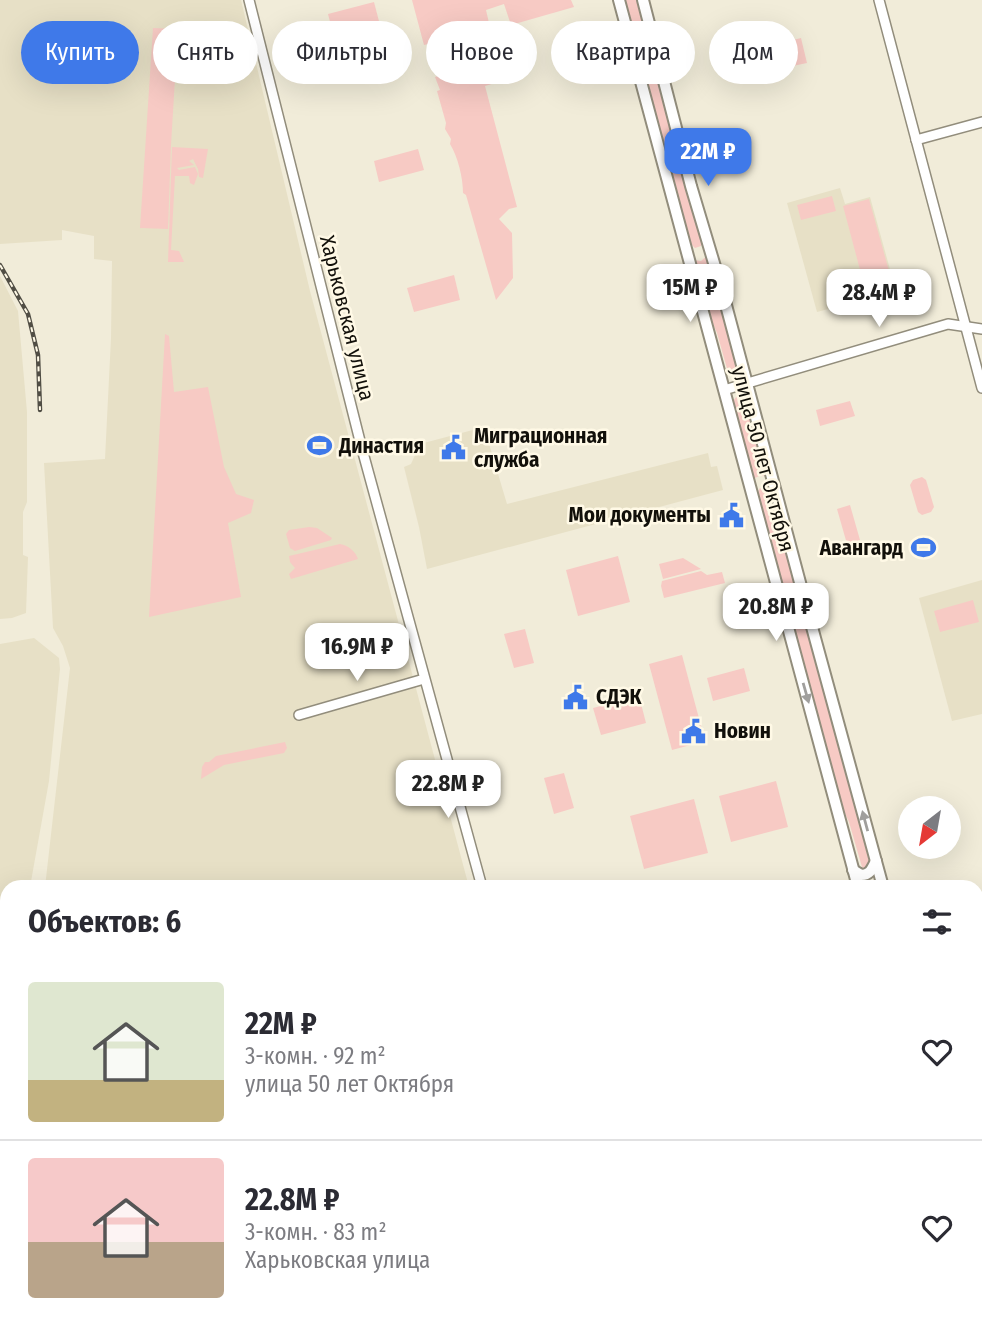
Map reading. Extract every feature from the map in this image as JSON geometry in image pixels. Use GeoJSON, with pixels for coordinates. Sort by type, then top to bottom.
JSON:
{"type":"FeatureCollection","features":[{"type":"Feature","properties":{"kind":"main road","name":"улица 50 лет Октября"},"geometry":{"type":"LineString","coordinates":[[620,0],[856,880]]}},
{"type":"Feature","properties":{"kind":"main road","name":"улица 50 лет Октября"},"geometry":{"type":"LineString","coordinates":[[643,0],[881,880]]}},
{"type":"Feature","properties":{"kind":"main road"},"geometry":{"type":"LineString","coordinates":[[687,249],[695,255],[700,254],[705,252],[708,244]]}},
{"type":"Feature","properties":{"kind":"main road"},"geometry":{"type":"LineString","coordinates":[[752,494],[753,489],[761,482],[775,488]]}},
{"type":"Feature","properties":{"kind":"main road"},"geometry":{"type":"LineString","coordinates":[[853,870],[866,875],[876,861]]}},
{"type":"Feature","properties":{"kind":"street","name":"Харьковская улица"},"geometry":{"type":"LineString","coordinates":[[249,0],[362,449],[480,880]]}},
{"type":"Feature","properties":{"kind":"street"},"geometry":{"type":"LineString","coordinates":[[879,0],[982,388]]}},
{"type":"Feature","properties":{"kind":"street"},"geometry":{"type":"LineString","coordinates":[[916,140],[982,122]]}},
{"type":"Feature","properties":{"kind":"street"},"geometry":{"type":"LineString","coordinates":[[724,390],[948,324],[982,329]]}},
{"type":"Feature","properties":{"kind":"street"},"geometry":{"type":"LineString","coordinates":[[299,715],[424,679]]}},
{"type":"Feature","properties":{"kind":"shaded area"},"geometry":{"type":"Polygon","coordinates":[[[0,0],[241,0],[246,21],[153,21],[153,84],[258,84],[258,72],[310,291],[467,880],[46,880],[70,668],[63,646],[53,628],[44,463],[105,459],[111,338],[112,261],[94,259],[94,236],[62,230],[62,240],[0,244],[0,0]]]}},
{"type":"Feature","properties":{"kind":"shaded area"},"geometry":{"type":"Polygon","coordinates":[[[412,0],[571,0],[574,7],[525,21],[510,21],[504,4],[486,10],[489,21],[426,21],[424,45],[412,0]]]}},
{"type":"Feature","properties":{"kind":"shaded area"},"geometry":{"type":"Polygon","coordinates":[[[625,0],[638,0],[644,21],[631,21],[625,0]]]}},
{"type":"Feature","properties":{"kind":"shaded area"},"geometry":{"type":"Polygon","coordinates":[[[374,2],[379,21],[330,21],[328,14],[374,2]]]}},
{"type":"Feature","properties":{"kind":"shaded area"},"geometry":{"type":"Polygon","coordinates":[[[153,28],[153,84],[175,84],[168,229],[140,228],[153,28]]]}},
{"type":"Feature","properties":{"kind":"shaded area"},"geometry":{"type":"Polygon","coordinates":[[[801,38],[807,63],[798,65],[798,39],[801,38]]]}},
{"type":"Feature","properties":{"kind":"shaded area"},"geometry":{"type":"Polygon","coordinates":[[[438,84],[492,84],[485,86],[517,207],[509,209],[499,219],[512,233],[513,278],[496,300],[466,195],[463,193],[461,174],[450,144],[451,139],[445,129],[446,123],[437,91],[440,90],[438,84]]]}},
{"type":"Feature","properties":{"kind":"shaded area"},"geometry":{"type":"Polygon","coordinates":[[[648,84],[661,84],[703,241],[701,246],[695,248],[691,244],[648,84]]]}},
{"type":"Feature","properties":{"kind":"shaded area"},"geometry":{"type":"Polygon","coordinates":[[[172,147],[208,149],[203,178],[199,177],[198,169],[193,159],[189,161],[194,165],[177,168],[179,170],[195,167],[198,174],[194,185],[190,183],[189,176],[175,176],[171,250],[179,251],[184,262],[168,262],[172,147]]]}},
{"type":"Feature","properties":{"kind":"shaded area"},"geometry":{"type":"Polygon","coordinates":[[[418,149],[424,170],[379,182],[374,161],[418,149]]]}},
{"type":"Feature","properties":{"kind":"shaded area"},"geometry":{"type":"Polygon","coordinates":[[[840,188],[845,204],[870,197],[896,291],[817,312],[787,203],[840,188]]]}},
{"type":"Feature","properties":{"kind":"shaded area"},"geometry":{"type":"Polygon","coordinates":[[[832,196],[836,211],[801,220],[797,205],[832,196]]]}},
{"type":"Feature","properties":{"kind":"shaded area"},"geometry":{"type":"Polygon","coordinates":[[[869,199],[894,289],[867,296],[843,206],[869,199]]]}},
{"type":"Feature","properties":{"kind":"shaded area"},"geometry":{"type":"Polygon","coordinates":[[[707,256],[737,369],[733,375],[728,372],[694,260],[701,261],[707,256]]]}},
{"type":"Feature","properties":{"kind":"shaded area"},"geometry":{"type":"Polygon","coordinates":[[[454,275],[460,300],[414,312],[407,288],[454,275]]]}},
{"type":"Feature","properties":{"kind":"shaded area"},"geometry":{"type":"Polygon","coordinates":[[[0,276],[18,311],[27,412],[27,502],[23,512],[23,555],[28,557],[26,613],[0,619],[0,276]]]}},
{"type":"Feature","properties":{"kind":"shaded area"},"geometry":{"type":"Polygon","coordinates":[[[165,334],[169,336],[174,392],[208,387],[224,467],[236,494],[254,500],[251,513],[228,523],[241,597],[149,617],[165,334]]]}},
{"type":"Feature","properties":{"kind":"shaded area"},"geometry":{"type":"Polygon","coordinates":[[[737,396],[741,396],[745,401],[766,476],[753,479],[733,404],[737,396]]]}},
{"type":"Feature","properties":{"kind":"shaded area"},"geometry":{"type":"Polygon","coordinates":[[[850,401],[855,416],[820,426],[816,410],[850,401]]]}},
{"type":"Feature","properties":{"kind":"shaded area"},"geometry":{"type":"Polygon","coordinates":[[[484,427],[507,504],[708,453],[711,467],[717,466],[723,490],[427,569],[404,467],[411,464],[420,444],[484,427]]]}},
{"type":"Feature","properties":{"kind":"shaded area"},"geometry":{"type":"Polygon","coordinates":[[[922,477],[926,480],[934,507],[931,512],[922,515],[918,512],[910,485],[913,480],[922,477]]]}},
{"type":"Feature","properties":{"kind":"shaded area"},"geometry":{"type":"Polygon","coordinates":[[[760,488],[766,490],[779,538],[789,560],[870,865],[865,870],[840,803],[757,493],[760,488]]]}},
{"type":"Feature","properties":{"kind":"shaded area"},"geometry":{"type":"Polygon","coordinates":[[[850,505],[860,540],[847,544],[837,509],[850,505]]]}},
{"type":"Feature","properties":{"kind":"shaded area"},"geometry":{"type":"Polygon","coordinates":[[[317,528],[332,538],[331,540],[295,551],[290,548],[286,534],[289,530],[317,528]]]}},
{"type":"Feature","properties":{"kind":"shaded area"},"geometry":{"type":"Polygon","coordinates":[[[340,544],[351,549],[358,559],[291,579],[289,574],[295,568],[289,556],[340,544]]]}},
{"type":"Feature","properties":{"kind":"shaded area"},"geometry":{"type":"Polygon","coordinates":[[[618,556],[630,602],[578,616],[566,570],[618,556]]]}},
{"type":"Feature","properties":{"kind":"shaded area"},"geometry":{"type":"Polygon","coordinates":[[[683,558],[701,569],[663,579],[659,564],[683,558]]]}},
{"type":"Feature","properties":{"kind":"shaded area"},"geometry":{"type":"Polygon","coordinates":[[[701,571],[707,575],[722,572],[725,583],[664,598],[662,581],[701,571]]]}},
{"type":"Feature","properties":{"kind":"shaded area"},"geometry":{"type":"Polygon","coordinates":[[[982,580],[982,714],[952,721],[919,598],[982,580]]]}},
{"type":"Feature","properties":{"kind":"shaded area"},"geometry":{"type":"Polygon","coordinates":[[[973,600],[979,622],[940,632],[934,611],[973,600]]]}},
{"type":"Feature","properties":{"kind":"shaded area"},"geometry":{"type":"Polygon","coordinates":[[[525,629],[534,663],[514,668],[504,634],[525,629]]]}},
{"type":"Feature","properties":{"kind":"shaded area"},"geometry":{"type":"Polygon","coordinates":[[[34,638],[59,658],[49,781],[31,880],[0,880],[0,644],[34,638]]]}},
{"type":"Feature","properties":{"kind":"shaded area"},"geometry":{"type":"Polygon","coordinates":[[[682,655],[704,737],[698,743],[672,750],[649,664],[682,655]]]}},
{"type":"Feature","properties":{"kind":"shaded area"},"geometry":{"type":"Polygon","coordinates":[[[744,668],[750,691],[713,701],[707,678],[744,668]]]}},
{"type":"Feature","properties":{"kind":"shaded area"},"geometry":{"type":"Polygon","coordinates":[[[639,696],[646,723],[601,735],[593,708],[639,696]]]}},
{"type":"Feature","properties":{"kind":"shaded area"},"geometry":{"type":"Polygon","coordinates":[[[285,742],[287,748],[284,753],[224,765],[201,779],[205,762],[216,756],[285,742]]]}},
{"type":"Feature","properties":{"kind":"shaded area"},"geometry":{"type":"Polygon","coordinates":[[[564,773],[574,808],[554,814],[544,778],[564,773]]]}},
{"type":"Feature","properties":{"kind":"shaded area"},"geometry":{"type":"Polygon","coordinates":[[[776,781],[788,827],[731,842],[719,796],[776,781]]]}},
{"type":"Feature","properties":{"kind":"shaded area"},"geometry":{"type":"Polygon","coordinates":[[[694,799],[708,853],[644,869],[630,816],[694,799]]]}},
{"type":"Feature","properties":{"kind":"railway"},"geometry":{"type":"LineString","coordinates":[[0,265],[28,314],[38,355],[40,410]]}},
{"type":"Feature","properties":{"kind":"place","name":"Династия"},"geometry":{"type":"Point","coordinates":[319,446]}},
{"type":"Feature","properties":{"kind":"place","name":"Миграционная служба"},"geometry":{"type":"Point","coordinates":[454,448]}},
{"type":"Feature","properties":{"kind":"place","name":"Мои документы"},"geometry":{"type":"Point","coordinates":[731,515]}},
{"type":"Feature","properties":{"kind":"place","name":"Авангард"},"geometry":{"type":"Point","coordinates":[923,548]}},
{"type":"Feature","properties":{"kind":"place","name":"СДЭК"},"geometry":{"type":"Point","coordinates":[576,697]}},
{"type":"Feature","properties":{"kind":"place","name":"Новин"},"geometry":{"type":"Point","coordinates":[694,731]}}]}
